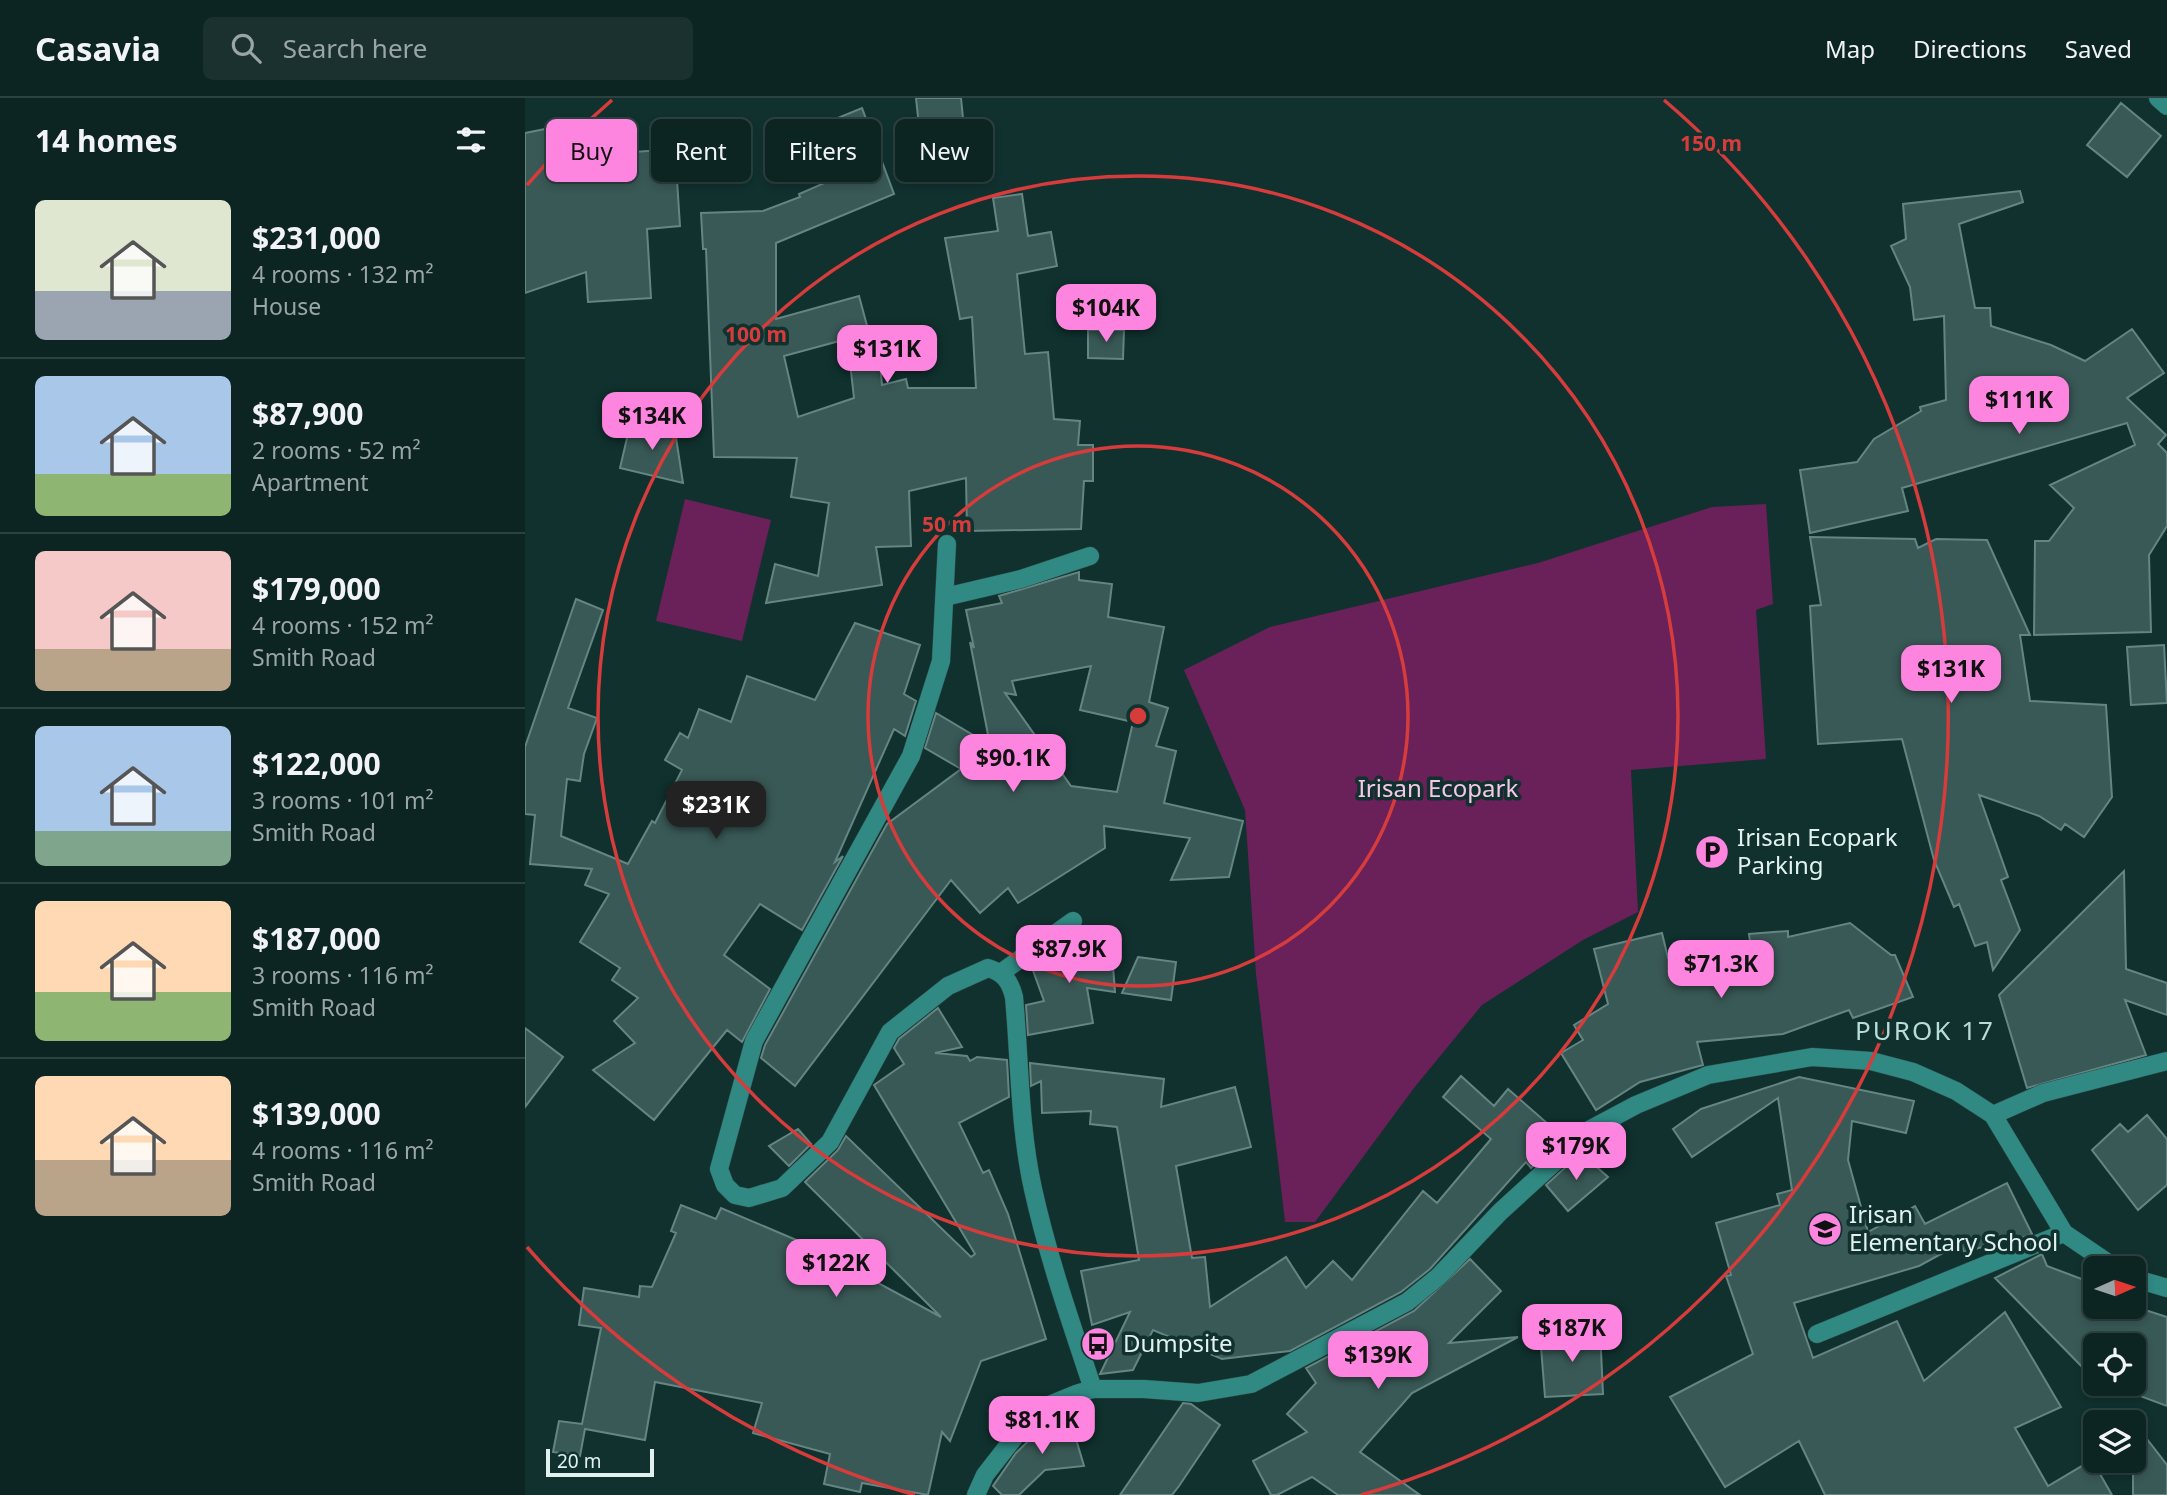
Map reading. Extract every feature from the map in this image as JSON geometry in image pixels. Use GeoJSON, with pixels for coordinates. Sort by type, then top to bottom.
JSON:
{"type":"FeatureCollection","features":[{"type":"Feature","properties":{"kind":"street"},"geometry":{"type":"LineString","coordinates":[[2158,98],[2167,106]]}},
{"type":"Feature","properties":{"kind":"street"},"geometry":{"type":"LineString","coordinates":[[947,544],[941,661],[911,756],[754,1041],[719,1170],[725,1185],[735,1195],[749,1198],[782,1188],[830,1142],[890,1032],[949,986],[988,968],[1002,972],[1011,984],[1014,997],[1024,1137],[1033,1189],[1059,1286],[1093,1389]]}},
{"type":"Feature","properties":{"kind":"street"},"geometry":{"type":"LineString","coordinates":[[945,597],[1020,579],[1090,556]]}},
{"type":"Feature","properties":{"kind":"street"},"geometry":{"type":"LineString","coordinates":[[1002,972],[1073,921]]}},
{"type":"Feature","properties":{"kind":"street"},"geometry":{"type":"LineString","coordinates":[[976,1495],[985,1475],[1017,1434],[1049,1405],[1093,1389],[1198,1393],[1251,1384],[1407,1302],[1439,1277],[1509,1203],[1591,1129],[1636,1105],[1708,1075],[1812,1057],[1871,1061],[1913,1072],[1956,1091],[1993,1115],[2064,1233],[2098,1256]]}},
{"type":"Feature","properties":{"kind":"street"},"geometry":{"type":"LineString","coordinates":[[1993,1115],[2043,1093],[2167,1061]]}},
{"type":"Feature","properties":{"kind":"street"},"geometry":{"type":"LineString","coordinates":[[1817,1334],[2064,1233]]}},
{"type":"Feature","properties":{"kind":"street"},"geometry":{"type":"LineString","coordinates":[[2146,1282],[2167,1288]]}},
{"type":"Feature","properties":{"kind":"green space"},"geometry":{"type":"Polygon","coordinates":[[[685,499],[771,520],[742,641],[656,621],[685,499]]]}},
{"type":"Feature","properties":{"kind":"green space","name":"Irisan Ecopark"},"geometry":{"type":"Polygon","coordinates":[[[1766,504],[1773,604],[1756,610],[1766,759],[1631,770],[1638,912],[1583,940],[1482,1005],[1414,1088],[1315,1222],[1285,1222],[1256,974],[1245,810],[1184,670],[1270,627],[1538,563],[1712,507],[1766,504]]]}},
{"type":"Feature","properties":{"kind":"building"},"geometry":{"type":"Polygon","coordinates":[[[916,98],[961,98],[963,119],[918,119],[916,98]]]}},
{"type":"Feature","properties":{"kind":"building"},"geometry":{"type":"Polygon","coordinates":[[[2121,103],[2161,136],[2127,177],[2087,145],[2121,103]]]}},
{"type":"Feature","properties":{"kind":"building"},"geometry":{"type":"Polygon","coordinates":[[[862,108],[866,119],[835,119],[862,108]]]}},
{"type":"Feature","properties":{"kind":"building"},"geometry":{"type":"Polygon","coordinates":[[[546,129],[546,182],[637,182],[637,152],[651,151],[651,182],[677,182],[680,226],[647,229],[651,298],[588,302],[586,272],[525,293],[525,133],[546,129]]]}},
{"type":"Feature","properties":{"kind":"building"},"geometry":{"type":"Polygon","coordinates":[[[881,159],[894,194],[776,243],[776,319],[859,296],[869,333],[784,356],[798,417],[854,398],[849,354],[879,351],[882,385],[906,379],[908,388],[976,388],[972,317],[960,319],[945,238],[998,231],[993,198],[1022,194],[1028,236],[1051,232],[1057,266],[1017,274],[1025,354],[1048,352],[1054,419],[1080,421],[1078,445],[1093,445],[1093,481],[1084,481],[1081,529],[967,531],[966,478],[909,491],[911,546],[876,547],[882,585],[766,603],[775,564],[818,576],[829,503],[791,497],[797,458],[714,457],[706,249],[703,249],[701,213],[763,211],[800,197],[799,194],[827,182],[881,182],[881,159]]]}},
{"type":"Feature","properties":{"kind":"building"},"geometry":{"type":"Polygon","coordinates":[[[2020,191],[2023,202],[1959,224],[1975,308],[1990,308],[1991,326],[2051,345],[2085,361],[2132,329],[2164,373],[2127,398],[2166,435],[2158,444],[2167,453],[2167,526],[2149,555],[2151,632],[2034,635],[2035,541],[2049,541],[2074,508],[2050,485],[2135,445],[2127,423],[1902,488],[1908,511],[1810,533],[1800,470],[1857,462],[1874,439],[1921,411],[1920,407],[1946,400],[1944,316],[1914,320],[1910,287],[1891,246],[1906,239],[1903,204],[2020,191]]]}},
{"type":"Feature","properties":{"kind":"building"},"geometry":{"type":"Polygon","coordinates":[[[1088,330],[1124,330],[1123,359],[1088,358],[1088,330]]]}},
{"type":"Feature","properties":{"kind":"building"},"geometry":{"type":"Polygon","coordinates":[[[631,421],[675,431],[683,483],[620,468],[631,421]]]}},
{"type":"Feature","properties":{"kind":"building"},"geometry":{"type":"Polygon","coordinates":[[[1810,537],[1915,539],[1918,548],[1936,539],[1987,540],[2030,635],[2020,635],[2030,701],[2106,705],[2112,797],[2084,837],[2065,824],[2061,830],[2039,816],[1979,795],[2008,877],[2001,880],[2020,930],[1993,970],[1987,942],[1975,946],[1959,904],[1954,907],[1934,860],[1902,739],[1818,744],[1810,606],[1821,605],[1810,537]]]}},
{"type":"Feature","properties":{"kind":"building"},"geometry":{"type":"Polygon","coordinates":[[[1079,572],[1079,580],[1112,584],[1108,617],[1164,627],[1149,702],[1168,708],[1156,746],[1176,751],[1164,803],[1243,821],[1229,877],[1171,880],[1190,838],[1104,826],[1105,848],[1018,903],[1008,888],[980,913],[951,880],[795,1086],[761,1058],[765,1045],[887,824],[961,769],[925,748],[936,713],[990,745],[966,610],[1002,603],[999,596],[1079,572]],[[1091,666],[1012,681],[1016,695],[1005,693],[1071,786],[1117,792],[1133,722],[1080,710],[1091,666]]]}},
{"type":"Feature","properties":{"kind":"building"},"geometry":{"type":"Polygon","coordinates":[[[576,599],[603,610],[568,708],[597,718],[584,754],[580,781],[567,779],[561,836],[628,864],[652,821],[655,823],[682,770],[665,760],[680,733],[688,738],[699,709],[731,722],[747,676],[815,700],[855,623],[920,645],[904,694],[916,701],[905,736],[894,729],[835,862],[843,856],[802,930],[760,904],[724,955],[770,989],[742,1042],[727,1030],[654,1120],[593,1070],[635,1043],[614,1021],[638,998],[612,980],[620,968],[580,942],[609,894],[585,885],[592,869],[530,864],[535,815],[525,814],[525,747],[576,599]]]}},
{"type":"Feature","properties":{"kind":"building"},"geometry":{"type":"Polygon","coordinates":[[[2164,645],[2167,703],[2131,705],[2127,647],[2164,645]]]}},
{"type":"Feature","properties":{"kind":"building"},"geometry":{"type":"Polygon","coordinates":[[[2124,871],[2126,969],[2167,983],[2167,1015],[2125,1000],[2146,1055],[2027,1088],[1999,995],[2124,871]]]}},
{"type":"Feature","properties":{"kind":"building"},"geometry":{"type":"Polygon","coordinates":[[[1850,923],[1891,955],[1895,955],[1913,997],[1853,1018],[1849,1010],[1783,1034],[1697,1042],[1703,1065],[1640,1082],[1596,1110],[1561,1053],[1583,1040],[1574,1025],[1608,1004],[1594,949],[1662,933],[1668,958],[1750,942],[1749,934],[1788,931],[1788,937],[1850,923]]]}},
{"type":"Feature","properties":{"kind":"building"},"geometry":{"type":"Polygon","coordinates":[[[1093,933],[1100,951],[1112,953],[1115,992],[1087,988],[1093,1023],[1028,1035],[1026,1005],[1044,1001],[1031,965],[1054,949],[1093,933]]]}},
{"type":"Feature","properties":{"kind":"building"},"geometry":{"type":"Polygon","coordinates":[[[1138,957],[1176,962],[1171,1000],[1122,993],[1138,957]]]}},
{"type":"Feature","properties":{"kind":"building"},"geometry":{"type":"Polygon","coordinates":[[[938,1008],[962,1047],[935,1053],[967,1056],[970,1061],[977,1057],[1007,1060],[1009,1097],[959,1123],[983,1173],[989,1170],[1008,1214],[1046,1339],[981,1361],[950,1441],[942,1432],[928,1495],[862,1483],[860,1492],[824,1484],[830,1454],[753,1433],[762,1403],[655,1382],[645,1440],[585,1429],[580,1456],[553,1452],[559,1421],[582,1424],[601,1328],[579,1325],[584,1288],[639,1297],[640,1286],[652,1287],[676,1233],[671,1231],[681,1205],[716,1219],[721,1208],[808,1245],[941,1317],[805,1182],[838,1150],[846,1136],[971,1257],[975,1254],[874,1085],[904,1064],[894,1048],[899,1039],[938,1008]]]}},
{"type":"Feature","properties":{"kind":"building"},"geometry":{"type":"Polygon","coordinates":[[[525,1028],[563,1057],[525,1107],[525,1028]]]}},
{"type":"Feature","properties":{"kind":"building"},"geometry":{"type":"Polygon","coordinates":[[[1030,1063],[1164,1079],[1161,1107],[1235,1087],[1251,1147],[1176,1166],[1192,1258],[1205,1257],[1210,1307],[1286,1257],[1306,1288],[1333,1261],[1352,1280],[1423,1191],[1437,1203],[1491,1139],[1443,1097],[1461,1076],[1494,1106],[1508,1089],[1564,1138],[1531,1168],[1526,1162],[1430,1269],[1401,1292],[1290,1351],[1222,1359],[1153,1330],[1133,1370],[1100,1374],[1130,1312],[1092,1325],[1081,1271],[1139,1260],[1117,1127],[1090,1124],[1091,1111],[1042,1113],[1041,1081],[1031,1086],[1030,1063]]]}},
{"type":"Feature","properties":{"kind":"building"},"geometry":{"type":"Polygon","coordinates":[[[1799,1077],[1914,1101],[1906,1133],[1852,1121],[1848,1160],[1868,1232],[1915,1206],[1925,1224],[2007,1183],[2032,1234],[2009,1243],[2008,1240],[1964,1252],[1961,1243],[1919,1266],[1794,1303],[1813,1358],[1897,1321],[1924,1381],[2005,1312],[2061,1407],[2015,1428],[2048,1486],[2083,1465],[2083,1473],[2099,1473],[2112,1495],[1825,1495],[1799,1441],[1725,1487],[1670,1397],[1753,1354],[1726,1276],[1731,1275],[1716,1223],[1780,1205],[1777,1194],[1792,1190],[1778,1098],[1692,1157],[1673,1129],[1701,1109],[1799,1077]]]}},
{"type":"Feature","properties":{"kind":"building"},"geometry":{"type":"Polygon","coordinates":[[[2147,1115],[2167,1139],[2167,1185],[2138,1210],[2092,1150],[2120,1124],[2128,1132],[2147,1115]]]}},
{"type":"Feature","properties":{"kind":"building"},"geometry":{"type":"Polygon","coordinates":[[[798,1129],[811,1144],[789,1166],[769,1146],[798,1129]]]}},
{"type":"Feature","properties":{"kind":"building"},"geometry":{"type":"Polygon","coordinates":[[[1581,1153],[1608,1177],[1568,1211],[1546,1185],[1581,1153]]]}},
{"type":"Feature","properties":{"kind":"building"},"geometry":{"type":"Polygon","coordinates":[[[2042,1254],[2047,1266],[2083,1280],[2083,1320],[2145,1320],[2146,1310],[2167,1317],[2167,1406],[2140,1396],[2146,1396],[2146,1333],[2083,1333],[2083,1368],[1995,1278],[2042,1254]]]}},
{"type":"Feature","properties":{"kind":"building"},"geometry":{"type":"Polygon","coordinates":[[[1470,1259],[1501,1291],[1449,1343],[1518,1337],[1412,1393],[1360,1452],[1420,1495],[1338,1495],[1312,1477],[1277,1495],[1271,1495],[1253,1461],[1307,1432],[1287,1414],[1316,1383],[1306,1368],[1414,1311],[1470,1259]]]}},
{"type":"Feature","properties":{"kind":"building"},"geometry":{"type":"Polygon","coordinates":[[[1600,1329],[1603,1394],[1545,1397],[1540,1335],[1600,1329]]]}},
{"type":"Feature","properties":{"kind":"building"},"geometry":{"type":"Polygon","coordinates":[[[1183,1403],[1191,1404],[1220,1425],[1179,1486],[1172,1495],[1120,1495],[1183,1403]]]}},
{"type":"Feature","properties":{"kind":"building"},"geometry":{"type":"Polygon","coordinates":[[[1068,1412],[1084,1466],[1045,1470],[1019,1495],[1002,1495],[993,1486],[1016,1453],[1055,1415],[1068,1412]]]}},
{"type":"Feature","properties":{"kind":"building"},"geometry":{"type":"Polygon","coordinates":[[[2146,1438],[2167,1465],[2167,1495],[2133,1495],[2133,1473],[2146,1473],[2146,1438]]]}},
{"type":"Feature","properties":{"kind":"place","name":"Irisan Ecopark Parking"},"geometry":{"type":"Point","coordinates":[1712,852]}},
{"type":"Feature","properties":{"kind":"place","name":"Irisan Elementary School"},"geometry":{"type":"Point","coordinates":[1825,1229]}},
{"type":"Feature","properties":{"kind":"place","name":"Dumpsite"},"geometry":{"type":"Point","coordinates":[1098,1344]}},
{"type":"Feature","properties":{"kind":"district","name":"PUROK 17"},"geometry":{"type":"Point","coordinates":[1925,1031]}}]}
